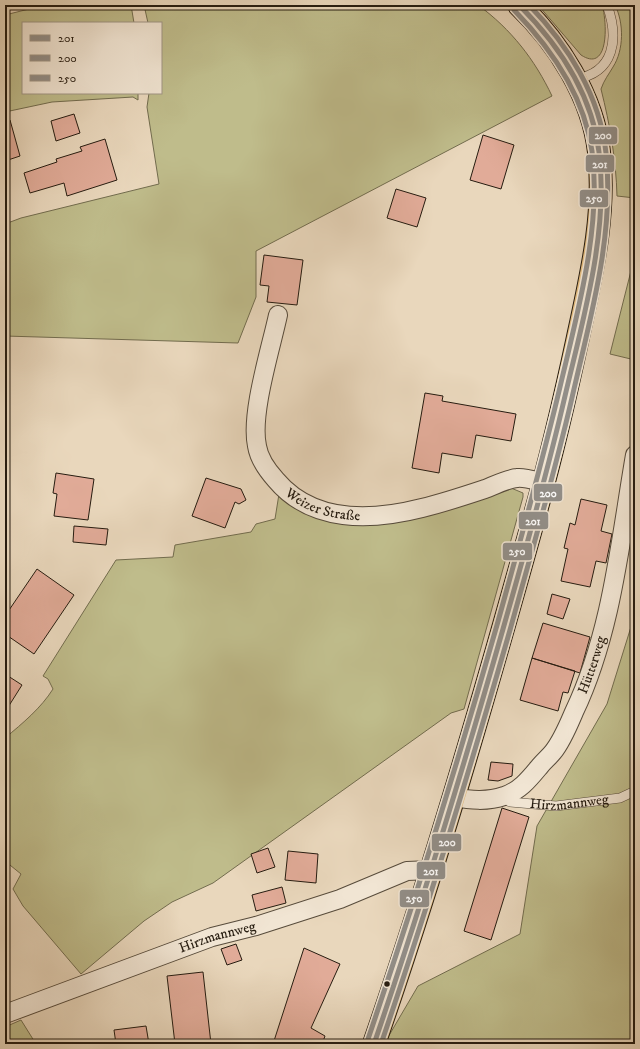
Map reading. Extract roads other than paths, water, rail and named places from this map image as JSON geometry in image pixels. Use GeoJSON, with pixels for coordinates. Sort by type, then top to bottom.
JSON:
{"type":"FeatureCollection","features":[{"type":"Feature","properties":{"kind":"main road"},"geometry":{"type":"LineString","coordinates":[[374,1044],[431,870],[501,638],[544,483],[566,393],[594,260],[600,198],[599,152],[581,78],[541,26],[519,5]]}},
{"type":"Feature","properties":{"kind":"street","name":"Weizer Straße"},"geometry":{"type":"LineString","coordinates":[[278,315],[262,386],[256,446],[261,459],[287,492],[315,509],[343,516],[387,516],[436,504],[517,478],[544,483]]}},
{"type":"Feature","properties":{"kind":"street","name":"Hütterweg"},"geometry":{"type":"LineString","coordinates":[[453,797],[474,800],[490,800],[517,790],[529,780],[553,752],[563,734],[589,678],[615,581],[635,455]]}},
{"type":"Feature","properties":{"kind":"street","name":"Hirzmannweg"},"geometry":{"type":"LineString","coordinates":[[5,1014],[212,937],[256,926],[340,899],[407,871],[431,870]]}},
{"type":"Feature","properties":{"kind":"lane"},"geometry":{"type":"LineString","coordinates":[[581,78],[600,69],[606,62],[613,48],[614,26],[607,5]]}},
{"type":"Feature","properties":{"kind":"lane","name":"Hirzmannweg"},"geometry":{"type":"LineString","coordinates":[[504,796],[510,802],[556,806],[620,798],[635,791]]}}]}
